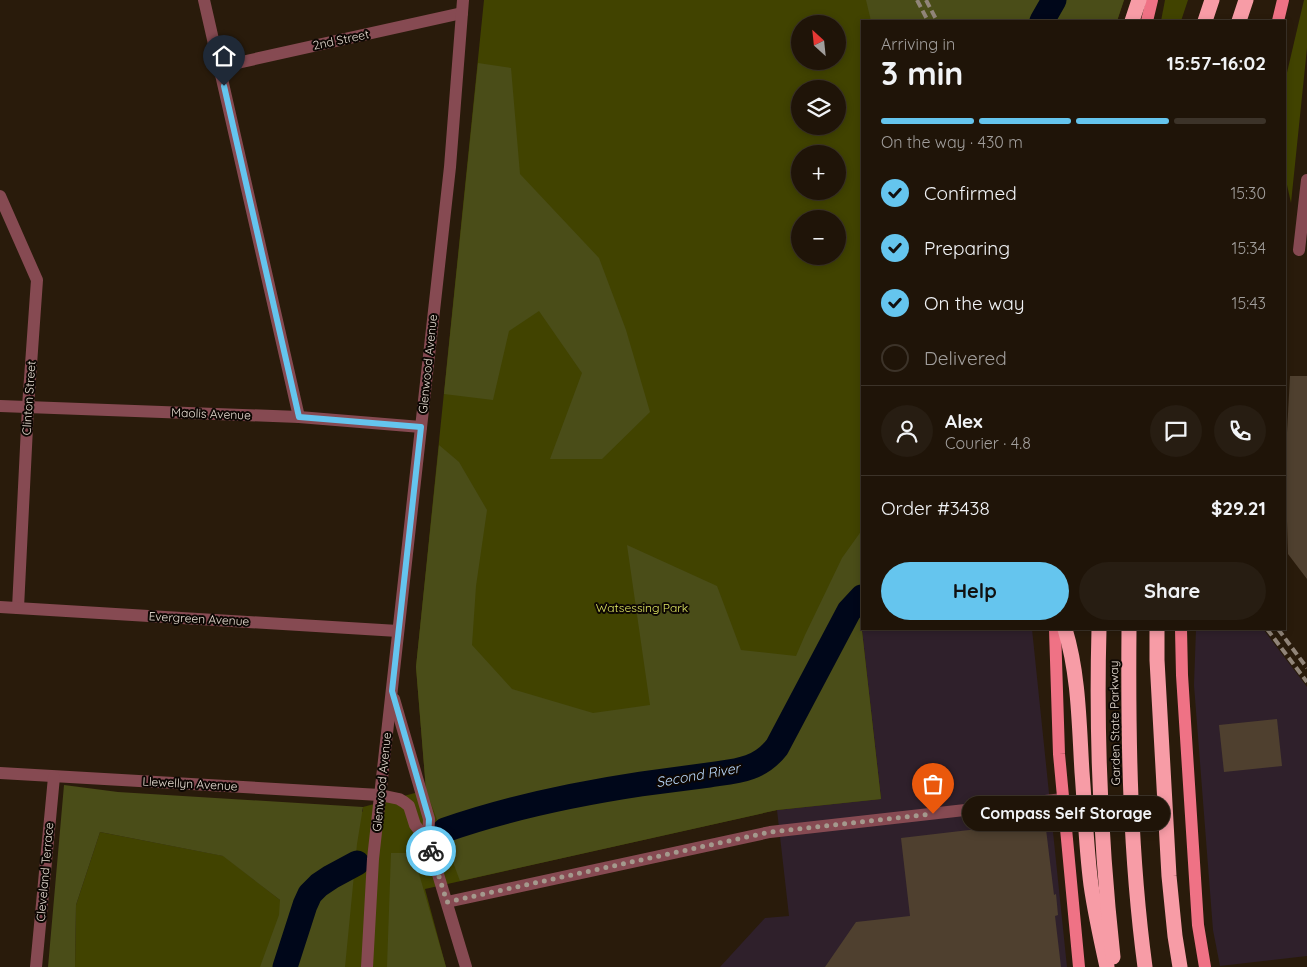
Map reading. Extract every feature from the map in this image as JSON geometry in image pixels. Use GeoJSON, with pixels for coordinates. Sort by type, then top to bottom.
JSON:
{"type":"FeatureCollection","features":[{"type":"Feature","properties":{"kind":"highway"},"geometry":{"type":"LineString","coordinates":[[1132,20],[1139,0]]}},
{"type":"Feature","properties":{"kind":"highway"},"geometry":{"type":"LineString","coordinates":[[1205,20],[1212,0]]}},
{"type":"Feature","properties":{"kind":"highway"},"geometry":{"type":"LineString","coordinates":[[1239,20],[1246,0]]}},
{"type":"Feature","properties":{"kind":"highway"},"geometry":{"type":"LineString","coordinates":[[1065,630],[1077,690],[1088,863],[1095,913],[1107,967]]}},
{"type":"Feature","properties":{"kind":"highway","name":"Garden State Parkway"},"geometry":{"type":"LineString","coordinates":[[1099,630],[1100,786],[1106,887],[1114,967]]}},
{"type":"Feature","properties":{"kind":"highway","name":"Garden State Parkway"},"geometry":{"type":"LineString","coordinates":[[1129,630],[1128,705],[1131,792],[1137,894],[1145,967]]}},
{"type":"Feature","properties":{"kind":"highway"},"geometry":{"type":"LineString","coordinates":[[1157,630],[1170,886],[1180,967]]}},
{"type":"Feature","properties":{"kind":"main road"},"geometry":{"type":"LineString","coordinates":[[1147,20],[1152,0]]}},
{"type":"Feature","properties":{"kind":"main road"},"geometry":{"type":"LineString","coordinates":[[1278,20],[1283,0]]}},
{"type":"Feature","properties":{"kind":"main road"},"geometry":{"type":"LineString","coordinates":[[1055,630],[1057,728],[1079,967]]}},
{"type":"Feature","properties":{"kind":"main road"},"geometry":{"type":"LineString","coordinates":[[1181,630],[1182,675],[1198,925],[1205,967]]}},
{"type":"Feature","properties":{"kind":"street"},"geometry":{"type":"LineString","coordinates":[[204,0],[299,417]]}},
{"type":"Feature","properties":{"kind":"street","name":"2nd Street"},"geometry":{"type":"LineString","coordinates":[[219,67],[462,6]]}},
{"type":"Feature","properties":{"kind":"street","name":"Glenwood Avenue"},"geometry":{"type":"LineString","coordinates":[[367,967],[373,859],[450,167],[462,6]]}},
{"type":"Feature","properties":{"kind":"street"},"geometry":{"type":"LineString","coordinates":[[1299,250],[1307,180]]}},
{"type":"Feature","properties":{"kind":"street","name":"Clinton Street"},"geometry":{"type":"LineString","coordinates":[[0,196],[37,280],[28,407],[18,608]]}},
{"type":"Feature","properties":{"kind":"street","name":"Maolis Avenue"},"geometry":{"type":"LineString","coordinates":[[0,406],[299,417],[421,427]]}},
{"type":"Feature","properties":{"kind":"street","name":"Evergreen Avenue"},"geometry":{"type":"LineString","coordinates":[[0,607],[398,632]]}},
{"type":"Feature","properties":{"kind":"street"},"geometry":{"type":"LineString","coordinates":[[392,691],[429,819],[428,841],[466,967]]}},
{"type":"Feature","properties":{"kind":"street","name":"Llewellyn Avenue"},"geometry":{"type":"LineString","coordinates":[[0,773],[380,795],[399,799],[409,806],[416,825],[428,841]]}},
{"type":"Feature","properties":{"kind":"street","name":"Cleveland Terrace"},"geometry":{"type":"LineString","coordinates":[[36,967],[54,777]]}},
{"type":"Feature","properties":{"kind":"street"},"geometry":{"type":"LineString","coordinates":[[447,902],[770,832],[1063,799]]}},
{"type":"Feature","properties":{"kind":"shaded area"},"geometry":{"type":"Polygon","coordinates":[[[862,630],[1032,630],[1067,967],[720,967],[765,918],[789,916],[777,810],[881,798],[862,630]]]}},
{"type":"Feature","properties":{"kind":"shaded area"},"geometry":{"type":"Polygon","coordinates":[[[1196,630],[1264,630],[1307,687],[1307,956],[1220,966],[1213,930],[1194,685],[1196,630]]]}},
{"type":"Feature","properties":{"kind":"green space","name":"Watsessing Park"},"geometry":{"type":"Polygon","coordinates":[[[484,0],[1124,0],[1117,20],[861,20],[861,630],[881,799],[777,810],[425,889],[446,967],[75,967],[76,905],[100,832],[224,856],[280,900],[363,811],[363,807],[426,790],[416,667],[484,0]]]}},
{"type":"Feature","properties":{"kind":"green space"},"geometry":{"type":"Polygon","coordinates":[[[866,0],[1124,0],[1117,20],[871,20],[866,0]]]}},
{"type":"Feature","properties":{"kind":"green space"},"geometry":{"type":"Polygon","coordinates":[[[1165,0],[1188,0],[1181,20],[1161,20],[1165,0]]]}},
{"type":"Feature","properties":{"kind":"green space"},"geometry":{"type":"Polygon","coordinates":[[[1304,0],[1307,0],[1307,48],[1291,203],[1286,180],[1286,77],[1304,0]]]}},
{"type":"Feature","properties":{"kind":"green space"},"geometry":{"type":"Polygon","coordinates":[[[478,63],[511,68],[520,174],[599,258],[626,330],[650,412],[602,459],[550,459],[582,373],[539,311],[509,331],[493,400],[444,394],[478,63]]]}},
{"type":"Feature","properties":{"kind":"green space"},"geometry":{"type":"Polygon","coordinates":[[[439,445],[459,462],[487,510],[476,586],[472,645],[512,689],[593,713],[650,705],[627,545],[717,586],[741,650],[796,656],[842,558],[861,531],[861,630],[881,799],[777,810],[460,881],[426,790],[416,667],[439,445]]]}},
{"type":"Feature","properties":{"kind":"green space"},"geometry":{"type":"Polygon","coordinates":[[[64,785],[118,792],[363,807],[357,844],[345,967],[260,967],[279,915],[280,900],[223,856],[100,832],[76,905],[75,967],[48,967],[64,785]]]}},
{"type":"Feature","properties":{"kind":"green space"},"geometry":{"type":"Polygon","coordinates":[[[391,853],[413,853],[446,967],[387,967],[391,853]]]}},
{"type":"Feature","properties":{"kind":"building"},"geometry":{"type":"Polygon","coordinates":[[[1290,376],[1307,376],[1307,579],[1288,554],[1286,451],[1290,376]]]}},
{"type":"Feature","properties":{"kind":"building"},"geometry":{"type":"Polygon","coordinates":[[[1277,719],[1282,766],[1224,772],[1219,725],[1277,719]]]}},
{"type":"Feature","properties":{"kind":"building"},"geometry":{"type":"Polygon","coordinates":[[[1045,821],[1054,895],[1056,894],[1058,915],[1055,916],[1061,967],[825,967],[856,922],[910,916],[901,838],[1045,821]]]}},
{"type":"Feature","properties":{"kind":"waterway","name":"Second River"},"geometry":{"type":"LineString","coordinates":[[1043,20],[1054,0]]}},
{"type":"Feature","properties":{"kind":"waterway","name":"Second River"},"geometry":{"type":"LineString","coordinates":[[445,830],[517,808],[567,797],[641,784],[730,772],[745,769],[758,763],[777,747],[849,611],[861,598]]}},
{"type":"Feature","properties":{"kind":"waterway","name":"Second River"},"geometry":{"type":"LineString","coordinates":[[285,967],[310,894],[331,877],[357,863]]}},
{"type":"Feature","properties":{"kind":"railway"},"geometry":{"type":"LineString","coordinates":[[917,0],[927,20]]}},
{"type":"Feature","properties":{"kind":"railway"},"geometry":{"type":"LineString","coordinates":[[926,0],[936,20]]}},
{"type":"Feature","properties":{"kind":"railway"},"geometry":{"type":"LineString","coordinates":[[1268,630],[1307,682]]}},
{"type":"Feature","properties":{"kind":"railway"},"geometry":{"type":"LineString","coordinates":[[1279,630],[1307,668]]}},
{"type":"Feature","properties":{"kind":"way so far"},"geometry":{"type":"LineString","coordinates":[[431,851],[447,902],[770,832],[933,814]]}},
{"type":"Feature","properties":{"kind":"place","name":"Compass Self Storage"},"geometry":{"type":"Point","coordinates":[933,814]}},
{"type":"Feature","properties":{"kind":"route"},"geometry":{"type":"LineString","coordinates":[[224,86],[299,417],[421,427],[392,691],[429,819],[428,841],[431,851]]}}]}
